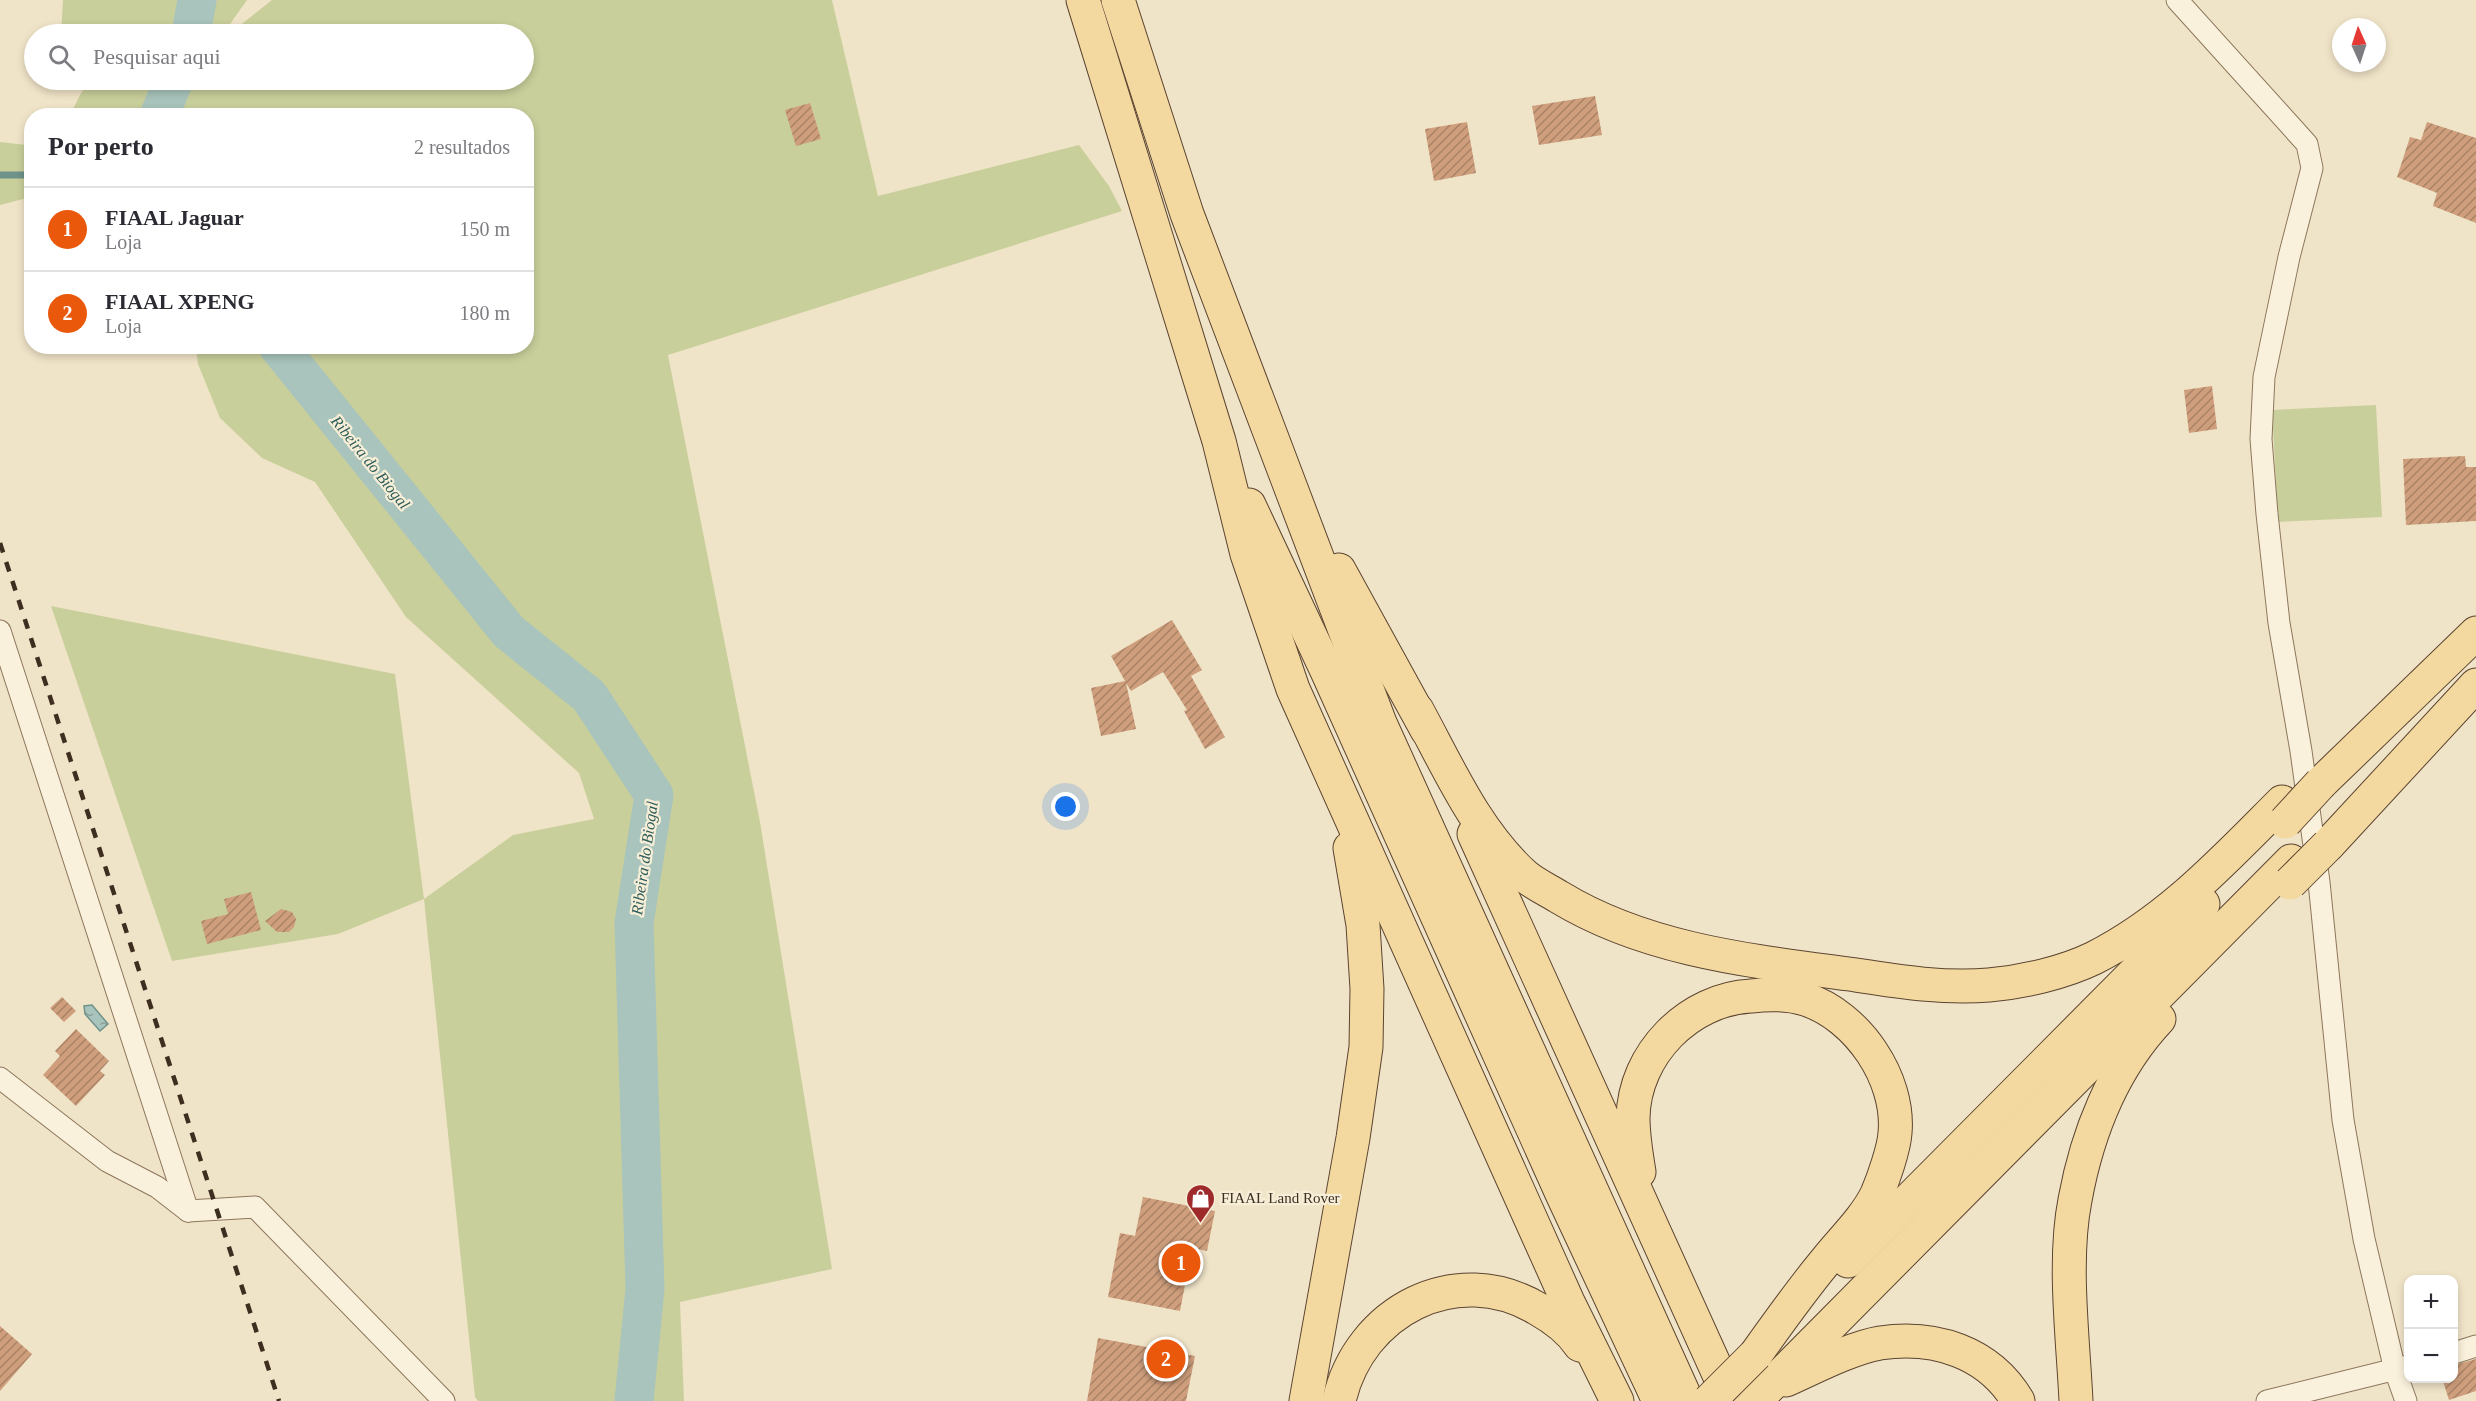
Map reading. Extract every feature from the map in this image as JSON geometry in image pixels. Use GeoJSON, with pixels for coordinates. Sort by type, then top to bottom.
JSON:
{"type":"FeatureCollection","features":[{"type":"Feature","properties":{"kind":"main road"},"geometry":{"type":"LineString","coordinates":[[1083,0],[1219,441],[1246,554],[1293,689],[1563,1291],[1615,1401]]}},
{"type":"Feature","properties":{"kind":"main road"},"geometry":{"type":"LineString","coordinates":[[1118,0],[1187,214],[1380,723],[1687,1401]]}},
{"type":"Feature","properties":{"kind":"main road"},"geometry":{"type":"LineString","coordinates":[[1219,441],[1327,671],[1553,1174],[1659,1401]]}},
{"type":"Feature","properties":{"kind":"main road"},"geometry":{"type":"LineString","coordinates":[[1283,472],[1489,838],[1526,877],[1576,908],[1633,933],[1700,951],[1933,986],[1989,985],[2030,978],[2093,959],[2143,929],[2192,892],[2284,812]]}},
{"type":"Feature","properties":{"kind":"main road"},"geometry":{"type":"LineString","coordinates":[[1709,1401],[2319,774],[2476,632]]}},
{"type":"Feature","properties":{"kind":"main road"},"geometry":{"type":"LineString","coordinates":[[2327,835],[2476,679]]}},
{"type":"Feature","properties":{"kind":"main road"},"geometry":{"type":"LineString","coordinates":[[1763,1394],[2476,685]]}},
{"type":"Feature","properties":{"kind":"main road"},"geometry":{"type":"LineString","coordinates":[[1417,710],[1731,1401]]}},
{"type":"Feature","properties":{"kind":"main road"},"geometry":{"type":"LineString","coordinates":[[1306,1401],[1353,1138],[1366,1047],[1367,988],[1363,925],[1345,824],[1328,771]]}},
{"type":"Feature","properties":{"kind":"main road"},"geometry":{"type":"LineString","coordinates":[[2076,1401],[2070,1262],[2075,1201],[2091,1137],[2113,1082],[2146,1033],[2290,872]]}},
{"type":"Feature","properties":{"kind":"main road"},"geometry":{"type":"LineString","coordinates":[[1658,1237],[1634,1148],[1633,1116],[1639,1085],[1652,1056],[1677,1024],[1706,1006],[1734,997],[1769,994],[1805,999],[1835,1015],[1862,1038],[1882,1069],[1893,1097],[1895,1134],[1876,1195],[1756,1354]]}},
{"type":"Feature","properties":{"kind":"main road"},"geometry":{"type":"LineString","coordinates":[[1339,1401],[1343,1385],[1359,1351],[1384,1322],[1413,1303],[1449,1291],[1484,1291],[1522,1300],[1555,1319],[1578,1341],[1615,1401]]}},
{"type":"Feature","properties":{"kind":"main road"},"geometry":{"type":"LineString","coordinates":[[1763,1394],[1878,1343],[1937,1342],[1970,1353],[2009,1386],[2018,1401]]}},
{"type":"Feature","properties":{"kind":"street"},"geometry":{"type":"LineString","coordinates":[[2177,0],[2307,144],[2312,168],[2289,257],[2264,377],[2261,439],[2266,514],[2279,623],[2301,751],[2319,882],[2343,1120],[2364,1239],[2402,1368],[2406,1401]]}},
{"type":"Feature","properties":{"kind":"street"},"geometry":{"type":"LineString","coordinates":[[0,631],[188,1210]]}},
{"type":"Feature","properties":{"kind":"street"},"geometry":{"type":"LineString","coordinates":[[0,1078],[107,1161],[157,1187],[188,1210],[255,1207],[444,1401]]}},
{"type":"Feature","properties":{"kind":"street"},"geometry":{"type":"LineString","coordinates":[[2458,1352],[2476,1346]]}},
{"type":"Feature","properties":{"kind":"street"},"geometry":{"type":"LineString","coordinates":[[2267,1401],[2402,1368]]}},
{"type":"Feature","properties":{"kind":"green space"},"geometry":{"type":"Polygon","coordinates":[[[63,0],[247,0],[230,24],[62,24],[63,0]]]}},
{"type":"Feature","properties":{"kind":"green space"},"geometry":{"type":"Polygon","coordinates":[[[272,0],[832,0],[878,196],[1079,145],[1109,186],[1122,211],[668,355],[760,822],[832,1269],[680,1302],[684,1401],[478,1401],[475,1397],[424,899],[513,835],[594,819],[579,773],[406,617],[315,482],[262,458],[220,418],[198,364],[197,354],[534,354],[534,108],[74,108],[83,90],[534,90],[534,24],[242,24],[272,0]]]}},
{"type":"Feature","properties":{"kind":"green space"},"geometry":{"type":"Polygon","coordinates":[[[0,142],[24,145],[24,199],[0,205],[0,142]]]}},
{"type":"Feature","properties":{"kind":"green space"},"geometry":{"type":"Polygon","coordinates":[[[2376,405],[2382,517],[2278,522],[2272,410],[2376,405]]]}},
{"type":"Feature","properties":{"kind":"green space"},"geometry":{"type":"Polygon","coordinates":[[[51,606],[395,674],[424,899],[338,934],[172,961],[51,606]]]}},
{"type":"Feature","properties":{"kind":"water"},"geometry":{"type":"Polygon","coordinates":[[[92,1005],[108,1024],[100,1031],[85,1014],[84,1006],[92,1005]]]}},
{"type":"Feature","properties":{"kind":"building"},"geometry":{"type":"Polygon","coordinates":[[[1595,96],[1602,135],[1539,145],[1532,106],[1595,96]]]}},
{"type":"Feature","properties":{"kind":"building"},"geometry":{"type":"Polygon","coordinates":[[[810,103],[821,139],[796,146],[785,110],[810,103]]]}},
{"type":"Feature","properties":{"kind":"building"},"geometry":{"type":"Polygon","coordinates":[[[1467,122],[1476,173],[1434,181],[1425,129],[1467,122]]]}},
{"type":"Feature","properties":{"kind":"building"},"geometry":{"type":"Polygon","coordinates":[[[2427,122],[2476,138],[2476,223],[2433,206],[2437,193],[2397,177],[2410,137],[2421,140],[2427,122]]]}},
{"type":"Feature","properties":{"kind":"building"},"geometry":{"type":"Polygon","coordinates":[[[2212,386],[2217,429],[2189,433],[2184,390],[2212,386]]]}},
{"type":"Feature","properties":{"kind":"building"},"geometry":{"type":"Polygon","coordinates":[[[2465,456],[2466,467],[2476,467],[2476,521],[2406,525],[2403,459],[2465,456]]]}},
{"type":"Feature","properties":{"kind":"building"},"geometry":{"type":"Polygon","coordinates":[[[1172,620],[1202,670],[1191,676],[1225,737],[1205,749],[1184,711],[1187,710],[1163,672],[1131,691],[1126,683],[1136,729],[1101,736],[1091,688],[1125,681],[1111,656],[1172,620]]]}},
{"type":"Feature","properties":{"kind":"building"},"geometry":{"type":"Polygon","coordinates":[[[251,892],[261,930],[207,944],[201,921],[228,914],[224,899],[251,892]]]}},
{"type":"Feature","properties":{"kind":"building"},"geometry":{"type":"Polygon","coordinates":[[[281,909],[292,912],[296,919],[294,927],[289,932],[277,932],[265,921],[281,909]]]}},
{"type":"Feature","properties":{"kind":"building"},"geometry":{"type":"Polygon","coordinates":[[[62,997],[76,1011],[64,1022],[50,1008],[62,997]]]}},
{"type":"Feature","properties":{"kind":"building"},"geometry":{"type":"Polygon","coordinates":[[[76,1029],[109,1061],[100,1071],[105,1075],[76,1106],[43,1075],[60,1056],[55,1051],[76,1029]]]}},
{"type":"Feature","properties":{"kind":"building"},"geometry":{"type":"Polygon","coordinates":[[[1143,1197],[1215,1211],[1207,1251],[1192,1248],[1180,1311],[1108,1297],[1120,1233],[1135,1236],[1143,1197]]]}},
{"type":"Feature","properties":{"kind":"building"},"geometry":{"type":"Polygon","coordinates":[[[0,1326],[32,1354],[0,1391],[0,1326]]]}},
{"type":"Feature","properties":{"kind":"building"},"geometry":{"type":"Polygon","coordinates":[[[1098,1338],[1195,1356],[1186,1401],[1087,1401],[1098,1338]]]}},
{"type":"Feature","properties":{"kind":"building"},"geometry":{"type":"Polygon","coordinates":[[[2476,1359],[2476,1391],[2449,1400],[2444,1383],[2458,1383],[2458,1364],[2476,1359]]]}},
{"type":"Feature","properties":{"kind":"waterway","name":"Ribeira do Biogal"},"geometry":{"type":"LineString","coordinates":[[193,24],[197,0]]}},
{"type":"Feature","properties":{"kind":"waterway","name":"Ribeira do Biogal"},"geometry":{"type":"LineString","coordinates":[[162,108],[170,90]]}},
{"type":"Feature","properties":{"kind":"waterway"},"geometry":{"type":"LineString","coordinates":[[0,175],[24,175]]}},
{"type":"Feature","properties":{"kind":"waterway","name":"Ribeira do Biogal"},"geometry":{"type":"LineString","coordinates":[[284,354],[509,632],[589,696],[654,795],[634,923],[645,1289],[634,1401]]}},
{"type":"Feature","properties":{"kind":"railway"},"geometry":{"type":"LineString","coordinates":[[0,543],[279,1401]]}},
{"type":"Feature","properties":{"kind":"place","name":"FIAAL Land Rover"},"geometry":{"type":"Point","coordinates":[1200,1224]}},
{"type":"Feature","properties":{"kind":"place","name":"FIAAL Jaguar"},"geometry":{"type":"Point","coordinates":[1181,1263]}},
{"type":"Feature","properties":{"kind":"place","name":"FIAAL XPENG"},"geometry":{"type":"Point","coordinates":[1166,1359]}}]}
